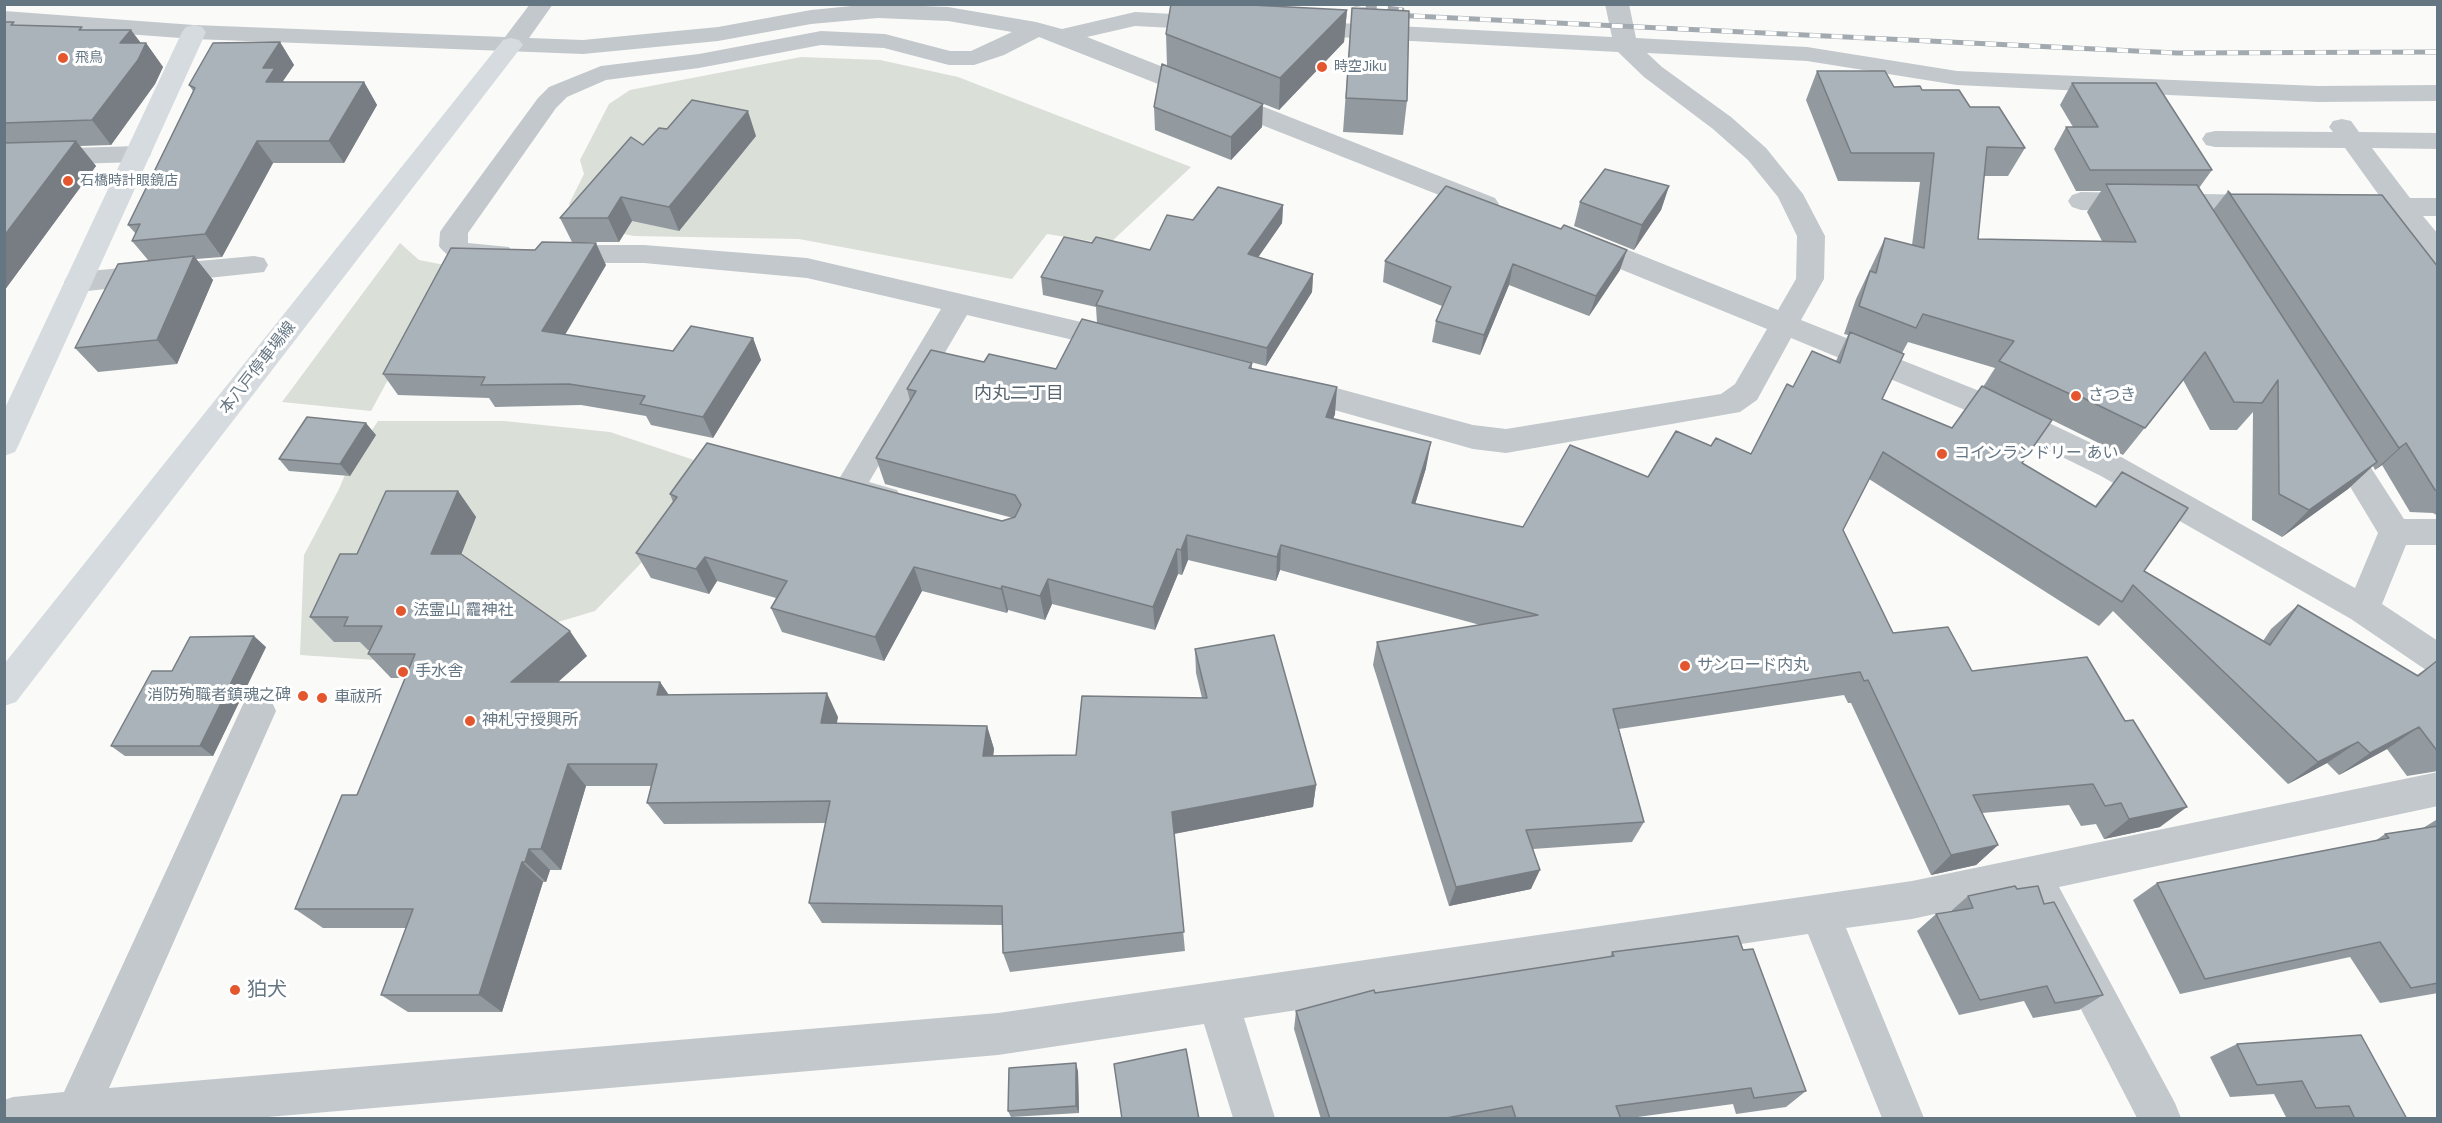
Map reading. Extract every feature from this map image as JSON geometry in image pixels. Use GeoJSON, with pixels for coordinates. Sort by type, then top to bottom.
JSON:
{"type":"FeatureCollection","features":[{"type":"Feature","properties":{"kind":"main road"},"geometry":{"type":"LineString","coordinates":[[4,444],[194,32]]}},
{"type":"Feature","properties":{"kind":"main road","name":"本八戸停車場線"},"geometry":{"type":"LineString","coordinates":[[4,691],[511,45]]}},
{"type":"Feature","properties":{"kind":"street"},"geometry":{"type":"LineString","coordinates":[[511,45],[542,4]]}},
{"type":"Feature","properties":{"kind":"street"},"geometry":{"type":"LineString","coordinates":[[1268,380],[1473,437],[1506,441],[1729,404],[1746,392],[1810,279],[1811,236],[1790,194],[1757,154],[1722,123],[1653,72],[1625,45],[1617,4]]}},
{"type":"Feature","properties":{"kind":"street"},"geometry":{"type":"LineString","coordinates":[[4,18],[194,32],[583,48],[718,34],[811,17],[878,11],[948,14],[1049,32],[1510,214]]}},
{"type":"Feature","properties":{"kind":"street"},"geometry":{"type":"LineString","coordinates":[[1143,346],[807,268],[644,254],[461,252],[453,246],[454,232],[547,103],[558,92],[601,73],[699,61],[821,38],[885,41],[949,58],[974,58],[1049,32],[1135,19],[1231,24]]}},
{"type":"Feature","properties":{"kind":"street"},"geometry":{"type":"LineString","coordinates":[[1279,27],[1807,54],[1957,78],[2318,94],[2438,93]]}},
{"type":"Feature","properties":{"kind":"street"},"geometry":{"type":"LineString","coordinates":[[2318,94],[2438,254]]}},
{"type":"Feature","properties":{"kind":"street"},"geometry":{"type":"LineString","coordinates":[[2215,139],[2438,141]]}},
{"type":"Feature","properties":{"kind":"street"},"geometry":{"type":"LineString","coordinates":[[4,158],[138,154]]}},
{"type":"Feature","properties":{"kind":"street"},"geometry":{"type":"LineString","coordinates":[[2081,201],[2282,204]]}},
{"type":"Feature","properties":{"kind":"street"},"geometry":{"type":"LineString","coordinates":[[2186,202],[2205,232]]}},
{"type":"Feature","properties":{"kind":"street"},"geometry":{"type":"LineString","coordinates":[[2317,205],[2438,207]]}},
{"type":"Feature","properties":{"kind":"street"},"geometry":{"type":"LineString","coordinates":[[1554,231],[1981,404],[2112,467],[2363,609],[2438,660]]}},
{"type":"Feature","properties":{"kind":"street"},"geometry":{"type":"LineString","coordinates":[[78,282],[254,265]]}},
{"type":"Feature","properties":{"kind":"street"},"geometry":{"type":"LineString","coordinates":[[917,507],[849,489],[959,304]]}},
{"type":"Feature","properties":{"kind":"street"},"geometry":{"type":"LineString","coordinates":[[2319,412],[2395,532]]}},
{"type":"Feature","properties":{"kind":"street"},"geometry":{"type":"LineString","coordinates":[[2363,609],[2395,532]]}},
{"type":"Feature","properties":{"kind":"street"},"geometry":{"type":"LineString","coordinates":[[2395,532],[2438,532]]}},
{"type":"Feature","properties":{"kind":"street"},"geometry":{"type":"LineString","coordinates":[[75,1114],[258,711]]}},
{"type":"Feature","properties":{"kind":"street"},"geometry":{"type":"LineString","coordinates":[[14,1119],[998,1034],[1912,900],[2438,789]]}},
{"type":"Feature","properties":{"kind":"street"},"geometry":{"type":"LineString","coordinates":[[2032,874],[2160,1119]]}},
{"type":"Feature","properties":{"kind":"street"},"geometry":{"type":"LineString","coordinates":[[1820,914],[1904,1119]]}},
{"type":"Feature","properties":{"kind":"street"},"geometry":{"type":"LineString","coordinates":[[1218,1001],[1254,1119]]}},
{"type":"Feature","properties":{"kind":"shaded area"},"geometry":{"type":"Polygon","coordinates":[[[801,57],[880,60],[958,77],[1191,167],[1109,244],[1047,234],[1012,279],[799,239],[634,236],[597,229],[574,220],[569,204],[584,174],[580,160],[609,104],[630,90],[801,57]]]}},
{"type":"Feature","properties":{"kind":"shaded area"},"geometry":{"type":"Polygon","coordinates":[[[400,243],[419,260],[450,266],[371,411],[282,402],[400,243]]]}},
{"type":"Feature","properties":{"kind":"shaded area"},"geometry":{"type":"Polygon","coordinates":[[[378,421],[504,421],[610,432],[694,460],[670,533],[595,611],[420,663],[300,655],[304,555],[350,463],[378,421]]]}},
{"type":"Feature","properties":{"kind":"building"},"geometry":{"type":"Polygon","coordinates":[[[1171,4],[1232,4],[1347,10],[1280,78],[1166,34],[1171,4]]]}},
{"type":"Feature","properties":{"kind":"building"},"geometry":{"type":"Polygon","coordinates":[[[1352,8],[1409,11],[1407,101],[1346,98],[1352,8]]]}},
{"type":"Feature","properties":{"kind":"building"},"geometry":{"type":"Polygon","coordinates":[[[4,22],[14,22],[11,25],[82,27],[79,30],[131,30],[120,43],[146,43],[138,60],[92,120],[4,123],[4,22]]]}},
{"type":"Feature","properties":{"kind":"building"},"geometry":{"type":"Polygon","coordinates":[[[280,42],[263,68],[275,68],[266,82],[364,82],[329,141],[257,141],[205,234],[132,241],[140,224],[128,225],[195,88],[189,85],[213,43],[280,42]]]}},
{"type":"Feature","properties":{"kind":"building"},"geometry":{"type":"Polygon","coordinates":[[[1162,64],[1263,104],[1231,137],[1154,107],[1162,64]]]}},
{"type":"Feature","properties":{"kind":"building"},"geometry":{"type":"Polygon","coordinates":[[[1817,71],[1885,71],[1894,87],[1920,86],[1922,90],[1959,90],[1970,107],[1999,107],[2025,148],[1987,147],[1978,239],[2136,242],[2106,184],[2197,185],[2377,462],[2309,510],[2279,494],[2278,380],[2262,403],[2234,402],[2205,352],[2145,428],[2071,392],[2070,394],[1999,361],[2014,341],[1923,314],[1916,328],[1859,306],[1870,271],[1876,273],[1885,238],[1924,248],[1934,153],[1851,153],[1817,71]]]}},
{"type":"Feature","properties":{"kind":"building"},"geometry":{"type":"Polygon","coordinates":[[[2072,83],[2156,83],[2212,170],[2090,170],[2066,127],[2098,127],[2072,83]]]}},
{"type":"Feature","properties":{"kind":"building"},"geometry":{"type":"Polygon","coordinates":[[[692,100],[748,111],[669,207],[621,197],[608,218],[560,218],[631,137],[643,145],[659,128],[667,129],[692,100]]]}},
{"type":"Feature","properties":{"kind":"building"},"geometry":{"type":"Polygon","coordinates":[[[76,141],[4,236],[4,143],[76,141]]]}},
{"type":"Feature","properties":{"kind":"building"},"geometry":{"type":"Polygon","coordinates":[[[1605,169],[1669,186],[1642,225],[1580,202],[1605,169]]]}},
{"type":"Feature","properties":{"kind":"building"},"geometry":{"type":"Polygon","coordinates":[[[1446,186],[1561,229],[1564,225],[1627,250],[1596,296],[1513,264],[1484,335],[1436,321],[1451,287],[1385,261],[1446,186]]]}},
{"type":"Feature","properties":{"kind":"building"},"geometry":{"type":"Polygon","coordinates":[[[1218,187],[1283,205],[1248,254],[1313,274],[1267,348],[1096,305],[1103,291],[1041,277],[1064,237],[1092,243],[1096,237],[1150,250],[1167,215],[1193,220],[1218,187]]]}},
{"type":"Feature","properties":{"kind":"building"},"geometry":{"type":"Polygon","coordinates":[[[2228,191],[2231,194],[2382,195],[2438,267],[2438,490],[2435,490],[2406,443],[2399,448],[2228,191]]]}},
{"type":"Feature","properties":{"kind":"building"},"geometry":{"type":"Polygon","coordinates":[[[542,242],[596,243],[542,331],[673,351],[691,326],[753,338],[703,417],[640,404],[645,396],[569,384],[481,385],[485,377],[383,374],[451,248],[535,250],[542,242]]]}},
{"type":"Feature","properties":{"kind":"building"},"geometry":{"type":"Polygon","coordinates":[[[194,256],[157,340],[75,348],[118,264],[194,256]]]}},
{"type":"Feature","properties":{"kind":"building"},"geometry":{"type":"Polygon","coordinates":[[[1082,319],[1252,363],[1249,368],[1337,387],[1326,417],[1431,442],[1412,503],[1523,527],[1570,445],[1648,477],[1676,431],[1711,446],[1716,438],[1751,454],[1787,384],[1793,387],[1812,351],[1840,363],[1850,332],[1904,354],[1882,399],[1952,428],[1982,386],[2052,420],[2022,463],[2096,507],[2122,472],[2188,508],[2144,571],[2270,645],[2298,605],[2418,676],[2438,660],[2438,752],[2419,727],[2370,753],[2358,742],[2318,762],[2133,585],[2122,602],[1883,452],[1843,530],[1893,633],[1948,627],[1972,671],[2087,657],[2125,721],[2133,720],[2187,807],[2129,819],[2121,803],[2105,806],[2093,784],[1973,795],[1998,845],[1951,855],[1868,680],[1864,681],[1860,672],[1613,709],[1644,822],[1526,830],[1540,870],[1456,887],[1377,642],[1538,615],[1281,545],[1277,557],[1187,535],[1181,550],[1177,549],[1153,607],[1048,579],[1040,596],[1002,586],[1001,589],[914,567],[875,637],[771,608],[787,581],[705,557],[696,569],[636,553],[677,497],[670,494],[707,443],[1002,521],[1015,517],[1021,505],[1015,495],[876,458],[916,391],[907,389],[931,350],[984,362],[989,354],[1056,369],[1082,319]]]}},
{"type":"Feature","properties":{"kind":"building"},"geometry":{"type":"Polygon","coordinates":[[[307,417],[366,423],[340,464],[279,459],[307,417]]]}},
{"type":"Feature","properties":{"kind":"building"},"geometry":{"type":"Polygon","coordinates":[[[386,491],[458,491],[431,554],[461,554],[570,631],[511,682],[660,682],[657,695],[827,693],[821,723],[987,726],[983,756],[1076,755],[1082,696],[1207,698],[1195,649],[1274,635],[1316,785],[1172,812],[1184,932],[1003,953],[1002,906],[809,903],[830,801],[647,803],[657,764],[568,764],[541,849],[529,849],[525,862],[522,862],[479,995],[381,995],[413,909],[295,909],[342,795],[357,795],[415,654],[368,654],[382,626],[344,626],[348,617],[310,617],[340,554],[357,554],[386,491]]]}},
{"type":"Feature","properties":{"kind":"building"},"geometry":{"type":"Polygon","coordinates":[[[254,636],[200,746],[111,746],[152,671],[172,671],[190,637],[254,636]]]}},
{"type":"Feature","properties":{"kind":"building"},"geometry":{"type":"Polygon","coordinates":[[[2438,826],[2438,983],[2411,988],[2380,942],[2205,979],[2157,883],[2389,838],[2385,834],[2438,826]]]}},
{"type":"Feature","properties":{"kind":"building"},"geometry":{"type":"Polygon","coordinates":[[[2015,886],[2017,889],[2038,886],[2044,904],[2054,902],[2103,995],[2055,1003],[2047,986],[1980,1000],[1936,914],[1973,908],[1968,896],[2015,886]]]}},
{"type":"Feature","properties":{"kind":"building"},"geometry":{"type":"Polygon","coordinates":[[[1738,936],[1743,950],[1753,949],[1806,1091],[1754,1098],[1751,1088],[1616,1106],[1621,1119],[1516,1119],[1512,1106],[1441,1119],[1330,1119],[1296,1011],[1374,990],[1375,993],[1614,956],[1612,952],[1738,936]]]}},
{"type":"Feature","properties":{"kind":"building"},"geometry":{"type":"Polygon","coordinates":[[[2361,1035],[2407,1119],[2355,1119],[2349,1106],[2316,1108],[2302,1081],[2257,1085],[2237,1044],[2361,1035]]]}},
{"type":"Feature","properties":{"kind":"building"},"geometry":{"type":"Polygon","coordinates":[[[1186,1049],[1199,1119],[1122,1119],[1114,1064],[1186,1049]]]}},
{"type":"Feature","properties":{"kind":"building"},"geometry":{"type":"Polygon","coordinates":[[[1076,1063],[1076,1106],[1008,1111],[1009,1068],[1076,1063]]]}},
{"type":"Feature","properties":{"kind":"railway"},"geometry":{"type":"LineString","coordinates":[[1355,4],[1402,10]]}},
{"type":"Feature","properties":{"kind":"railway"},"geometry":{"type":"LineString","coordinates":[[1392,15],[2177,53],[2438,52]]}},
{"type":"Feature","properties":{"kind":"place","name":"飛鳥"},"geometry":{"type":"Point","coordinates":[63,58]}},
{"type":"Feature","properties":{"kind":"place","name":"時空Jiku"},"geometry":{"type":"Point","coordinates":[1322,67]}},
{"type":"Feature","properties":{"kind":"place","name":"石橋時計眼鏡店"},"geometry":{"type":"Point","coordinates":[68,181]}},
{"type":"Feature","properties":{"kind":"place","name":"さつき"},"geometry":{"type":"Point","coordinates":[2076,396]}},
{"type":"Feature","properties":{"kind":"place","name":"コインランドリー あい"},"geometry":{"type":"Point","coordinates":[1942,454]}},
{"type":"Feature","properties":{"kind":"place","name":"法霊山 龗神社"},"geometry":{"type":"Point","coordinates":[401,611]}},
{"type":"Feature","properties":{"kind":"place","name":"サンロード内丸"},"geometry":{"type":"Point","coordinates":[1685,666]}},
{"type":"Feature","properties":{"kind":"place","name":"手水舎"},"geometry":{"type":"Point","coordinates":[403,672]}},
{"type":"Feature","properties":{"kind":"place","name":"消防殉職者鎮魂之碑"},"geometry":{"type":"Point","coordinates":[303,696]}},
{"type":"Feature","properties":{"kind":"place","name":"車祓所"},"geometry":{"type":"Point","coordinates":[322,698]}},
{"type":"Feature","properties":{"kind":"place","name":"神札守授興所"},"geometry":{"type":"Point","coordinates":[470,721]}},
{"type":"Feature","properties":{"kind":"place","name":"狛犬"},"geometry":{"type":"Point","coordinates":[235,990]}},
{"type":"Feature","properties":{"kind":"district","name":"内丸二丁目"},"geometry":{"type":"Point","coordinates":[1019,394]}}]}
